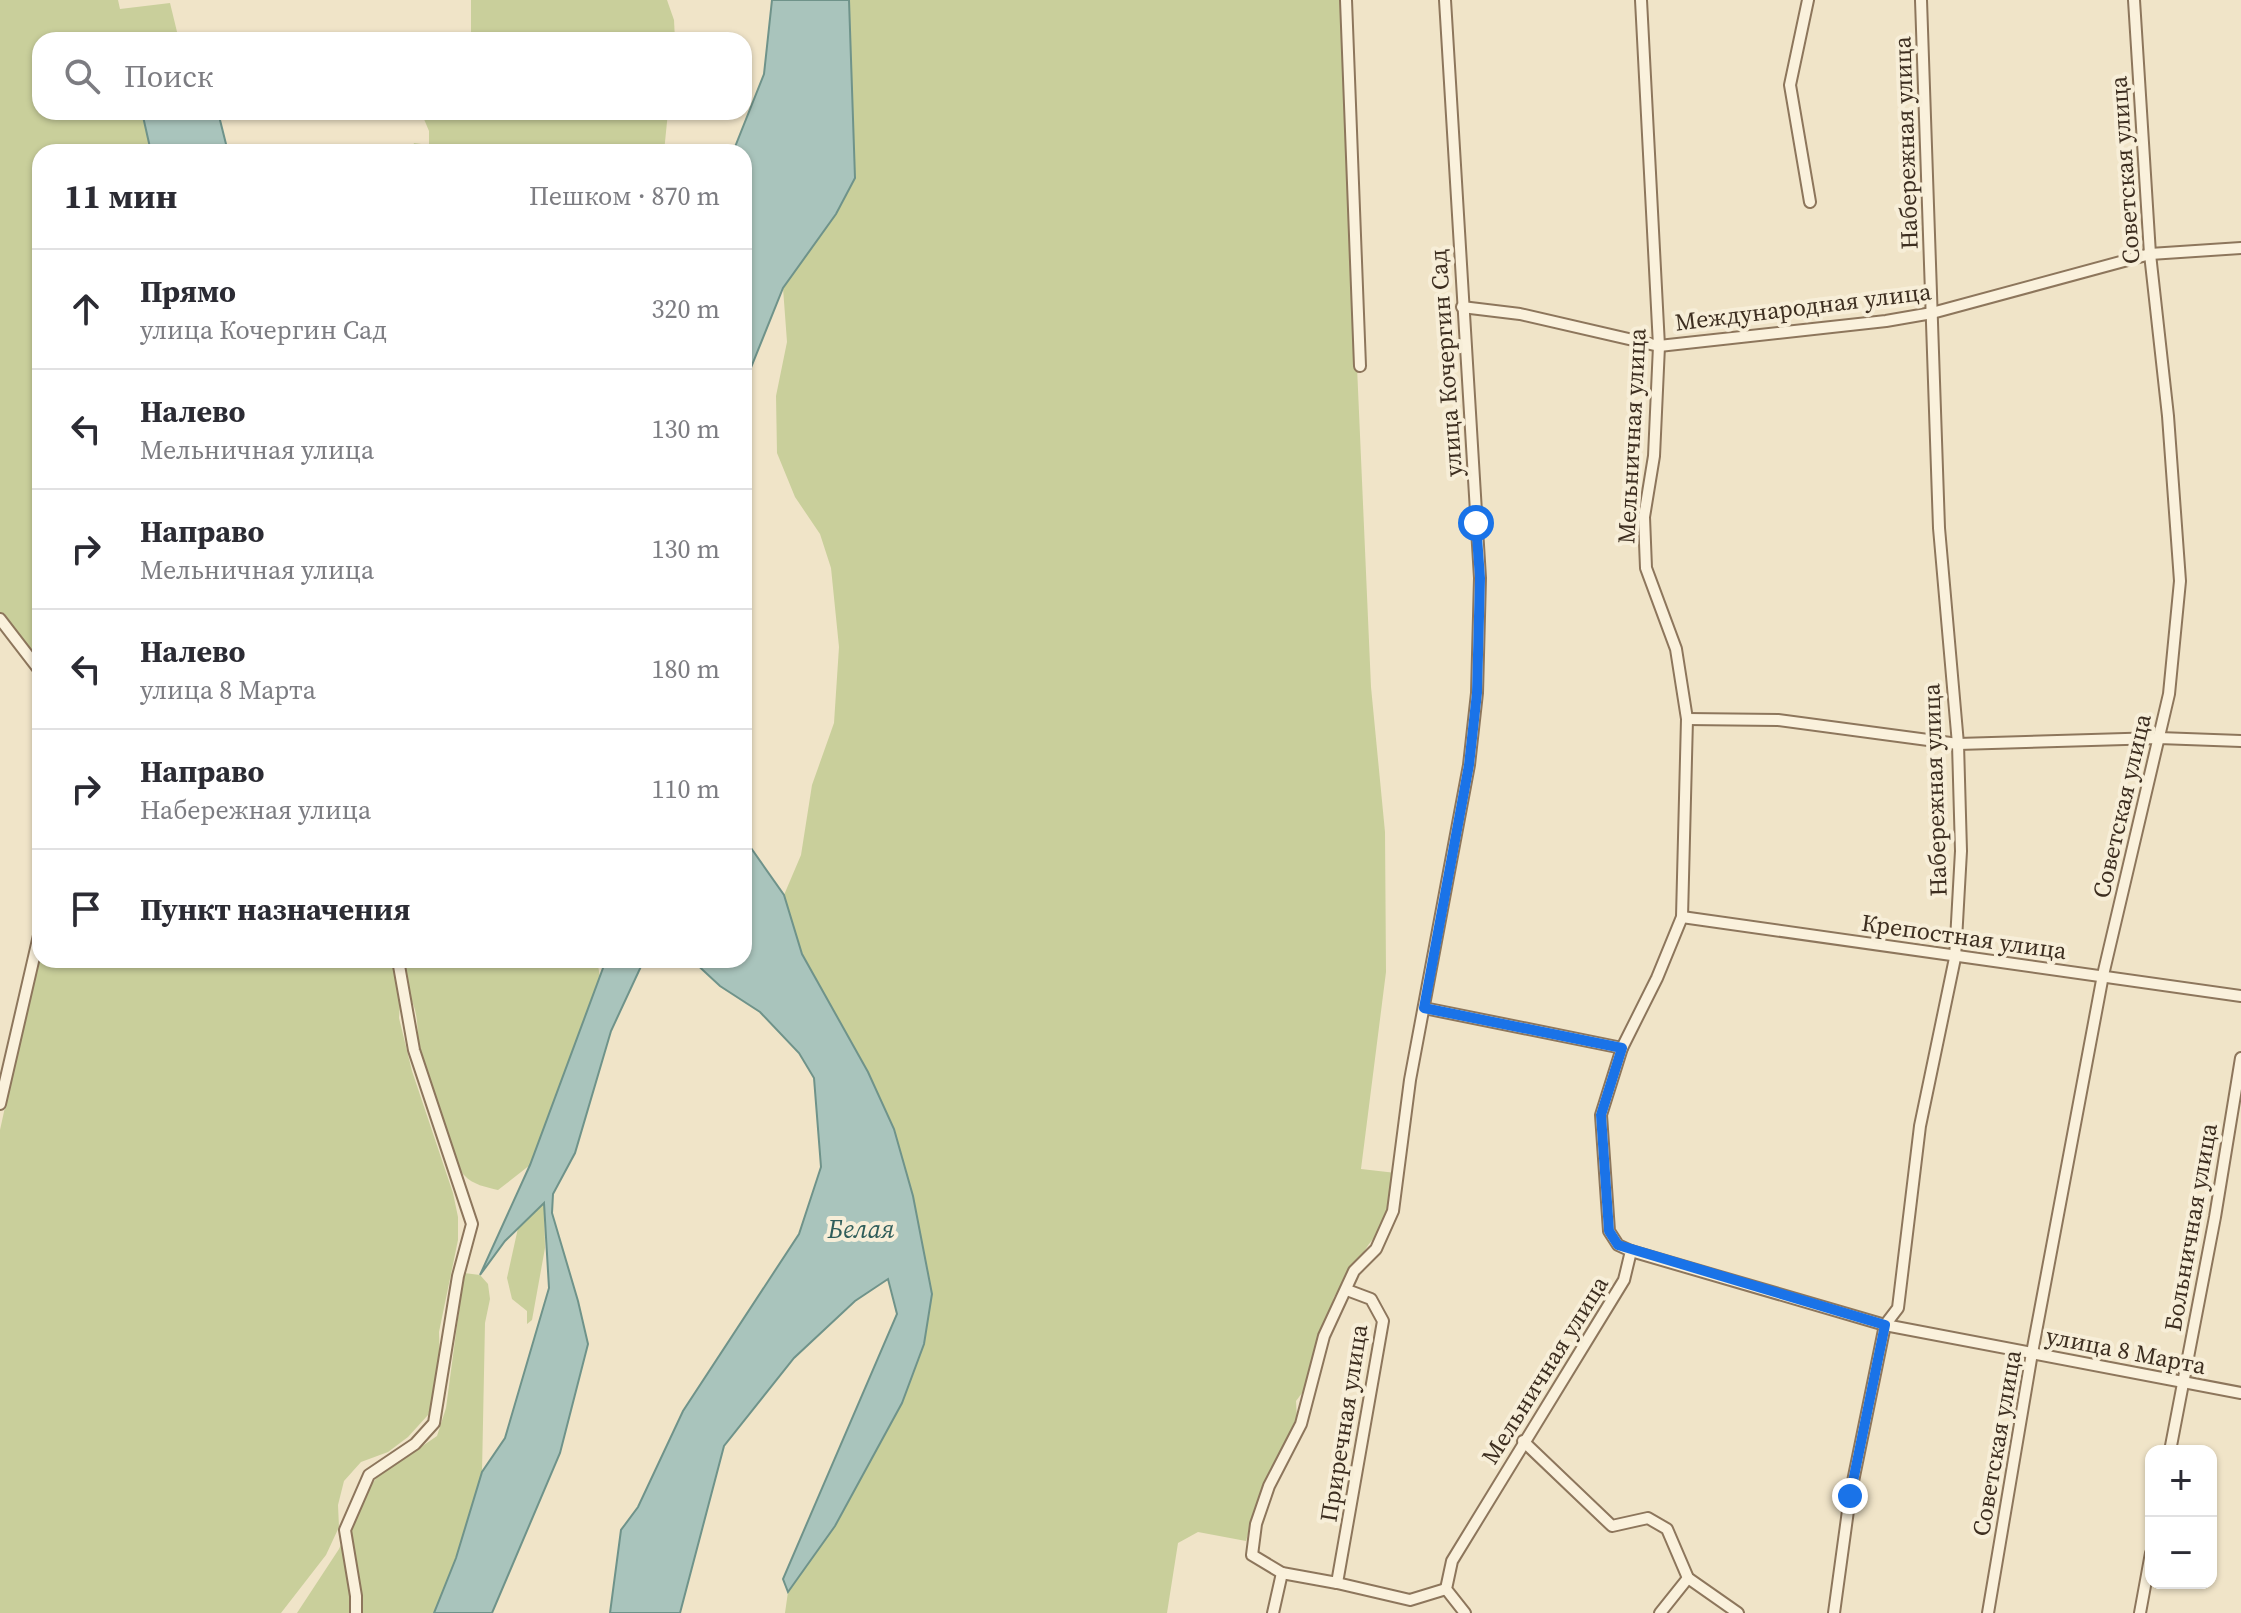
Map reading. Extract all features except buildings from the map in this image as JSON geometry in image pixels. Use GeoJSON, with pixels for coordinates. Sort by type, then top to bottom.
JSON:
{"type":"FeatureCollection","features":[{"type":"Feature","properties":{"kind":"street"},"geometry":{"type":"LineString","coordinates":[[1346,0],[1360,366]]}},
{"type":"Feature","properties":{"kind":"street","name":"улица Кочергин Сад"},"geometry":{"type":"LineString","coordinates":[[1424,1008],[1469,765],[1477,693],[1480,578],[1445,0]]}},
{"type":"Feature","properties":{"kind":"street","name":"Мельничная улица"},"geometry":{"type":"LineString","coordinates":[[1446,1589],[1452,1561],[1624,1280],[1631,1251],[1618,1245],[1609,1231],[1601,1115],[1622,1048],[1657,978],[1682,917],[1687,719],[1676,649],[1646,568],[1644,517],[1654,456],[1659,346],[1641,0]]}},
{"type":"Feature","properties":{"kind":"street"},"geometry":{"type":"LineString","coordinates":[[1808,0],[1790,85],[1810,202]]}},
{"type":"Feature","properties":{"kind":"street","name":"Набережная улица"},"geometry":{"type":"LineString","coordinates":[[1834,1613],[1850,1496],[1885,1325],[1898,1308],[1920,1126],[1955,958],[1961,851],[1958,744],[1939,528],[1921,0]]}},
{"type":"Feature","properties":{"kind":"street","name":"Советская улица"},"geometry":{"type":"LineString","coordinates":[[1988,1613],[2032,1353],[2103,975],[2169,694],[2180,581],[2168,416],[2150,254],[2134,0]]}},
{"type":"Feature","properties":{"kind":"street","name":"Международная улица"},"geometry":{"type":"LineString","coordinates":[[1462,307],[1520,314],[1659,346],[1886,321],[1932,313],[2150,254],[2241,248]]}},
{"type":"Feature","properties":{"kind":"street"},"geometry":{"type":"LineString","coordinates":[[0,619],[32,661]]}},
{"type":"Feature","properties":{"kind":"street"},"geometry":{"type":"LineString","coordinates":[[1687,719],[1778,720],[1958,744],[2159,738],[2241,741]]}},
{"type":"Feature","properties":{"kind":"street","name":"Крепостная улица"},"geometry":{"type":"LineString","coordinates":[[1682,917],[2241,996]]}},
{"type":"Feature","properties":{"kind":"street"},"geometry":{"type":"LineString","coordinates":[[0,1104],[32,966]]}},
{"type":"Feature","properties":{"kind":"street"},"geometry":{"type":"LineString","coordinates":[[356,1613],[345,1530],[369,1475],[415,1444],[434,1423],[458,1276],[472,1224],[414,1050],[399,968]]}},
{"type":"Feature","properties":{"kind":"street"},"geometry":{"type":"LineString","coordinates":[[1424,1008],[1622,1048]]}},
{"type":"Feature","properties":{"kind":"street","name":"Приречная улица"},"geometry":{"type":"LineString","coordinates":[[1282,1573],[1252,1555],[1256,1524],[1269,1486],[1301,1424],[1324,1336],[1354,1271],[1376,1249],[1393,1211],[1410,1080],[1424,1008]]}},
{"type":"Feature","properties":{"kind":"street","name":"Больничная улица"},"geometry":{"type":"LineString","coordinates":[[2171,1445],[2215,1217],[2241,1058]]}},
{"type":"Feature","properties":{"kind":"street","name":"улица 8 Марта"},"geometry":{"type":"LineString","coordinates":[[1631,1251],[1885,1325],[2241,1393]]}},
{"type":"Feature","properties":{"kind":"street","name":"Приречная улица"},"geometry":{"type":"LineString","coordinates":[[1337,1583],[1383,1321],[1371,1299],[1347,1290]]}},
{"type":"Feature","properties":{"kind":"street"},"geometry":{"type":"LineString","coordinates":[[1523,1441],[1612,1526],[1648,1518],[1667,1529],[1688,1578],[1738,1613]]}},
{"type":"Feature","properties":{"kind":"street"},"geometry":{"type":"LineString","coordinates":[[1273,1613],[1282,1573],[1410,1600],[1446,1589],[1465,1613]]}},
{"type":"Feature","properties":{"kind":"street"},"geometry":{"type":"LineString","coordinates":[[1660,1613],[1688,1578]]}},
{"type":"Feature","properties":{"kind":"street"},"geometry":{"type":"LineString","coordinates":[[2140,1613],[2145,1586]]}},
{"type":"Feature","properties":{"kind":"green space"},"geometry":{"type":"Polygon","coordinates":[[[0,0],[118,0],[120,9],[170,3],[177,32],[32,32],[32,120],[144,120],[149,144],[32,144],[32,654],[0,612],[0,0]]]}},
{"type":"Feature","properties":{"kind":"green space"},"geometry":{"type":"Polygon","coordinates":[[[471,0],[667,0],[675,32],[471,32],[471,0]]]}},
{"type":"Feature","properties":{"kind":"green space"},"geometry":{"type":"Polygon","coordinates":[[[849,0],[1341,0],[1371,687],[1385,832],[1386,972],[1361,1169],[1396,1173],[1385,1224],[1334,1297],[1305,1389],[1296,1401],[1297,1420],[1259,1496],[1246,1541],[1198,1532],[1178,1543],[1167,1613],[785,1613],[788,1592],[835,1526],[902,1403],[924,1344],[932,1294],[913,1196],[894,1129],[868,1072],[802,954],[784,895],[801,855],[812,785],[834,723],[839,647],[831,568],[820,534],[795,497],[777,453],[776,396],[787,342],[783,288],[836,214],[850,62],[849,0]]]}},
{"type":"Feature","properties":{"kind":"green space"},"geometry":{"type":"Polygon","coordinates":[[[424,120],[667,120],[665,144],[429,144],[429,131],[424,120]]]}},
{"type":"Feature","properties":{"kind":"green space"},"geometry":{"type":"Polygon","coordinates":[[[35,968],[598,968],[600,977],[530,1165],[498,1190],[471,1181],[461,1169],[423,1060],[415,1009],[401,988],[399,1018],[412,1071],[453,1193],[458,1217],[458,1240],[439,1332],[440,1367],[436,1390],[428,1415],[408,1437],[388,1452],[361,1462],[344,1481],[338,1505],[339,1527],[326,1555],[281,1613],[0,1613],[0,1130],[35,968]]]}},
{"type":"Feature","properties":{"kind":"green space"},"geometry":{"type":"Polygon","coordinates":[[[544,1202],[545,1248],[532,1320],[527,1324],[527,1311],[512,1299],[507,1278],[518,1228],[544,1202]]]}},
{"type":"Feature","properties":{"kind":"green space"},"geometry":{"type":"Polygon","coordinates":[[[464,1273],[480,1275],[488,1284],[490,1299],[485,1323],[482,1472],[456,1558],[434,1613],[297,1613],[339,1549],[361,1500],[377,1477],[437,1436],[446,1408],[464,1273]]]}},
{"type":"Feature","properties":{"kind":"water"},"geometry":{"type":"Polygon","coordinates":[[[772,0],[849,0],[855,178],[836,214],[783,288],[752,365],[752,144],[736,144],[746,120],[752,120],[752,104],[764,74],[772,0]]]}},
{"type":"Feature","properties":{"kind":"water"},"geometry":{"type":"Polygon","coordinates":[[[144,120],[220,120],[226,144],[149,144],[144,120]]]}},
{"type":"Feature","properties":{"kind":"water","name":"Белая"},"geometry":{"type":"Polygon","coordinates":[[[752,849],[784,895],[802,954],[868,1072],[894,1129],[913,1196],[932,1294],[924,1344],[902,1403],[835,1526],[788,1592],[783,1579],[897,1314],[888,1279],[855,1301],[794,1358],[724,1446],[680,1613],[610,1613],[621,1530],[638,1507],[683,1411],[799,1234],[821,1167],[814,1078],[799,1053],[760,1012],[720,986],[701,968],[752,968],[752,849]]]}},
{"type":"Feature","properties":{"kind":"water"},"geometry":{"type":"Polygon","coordinates":[[[603,968],[640,968],[611,1031],[575,1153],[553,1194],[552,1213],[588,1344],[560,1453],[492,1613],[434,1613],[456,1558],[482,1472],[505,1438],[549,1288],[544,1203],[505,1241],[480,1275],[530,1165],[603,968]]]}},
{"type":"Feature","properties":{"kind":"route"},"geometry":{"type":"LineString","coordinates":[[1476,523],[1480,578],[1477,693],[1469,765],[1424,1008],[1622,1048],[1601,1115],[1609,1231],[1618,1245],[1885,1325],[1850,1496]]}}]}
